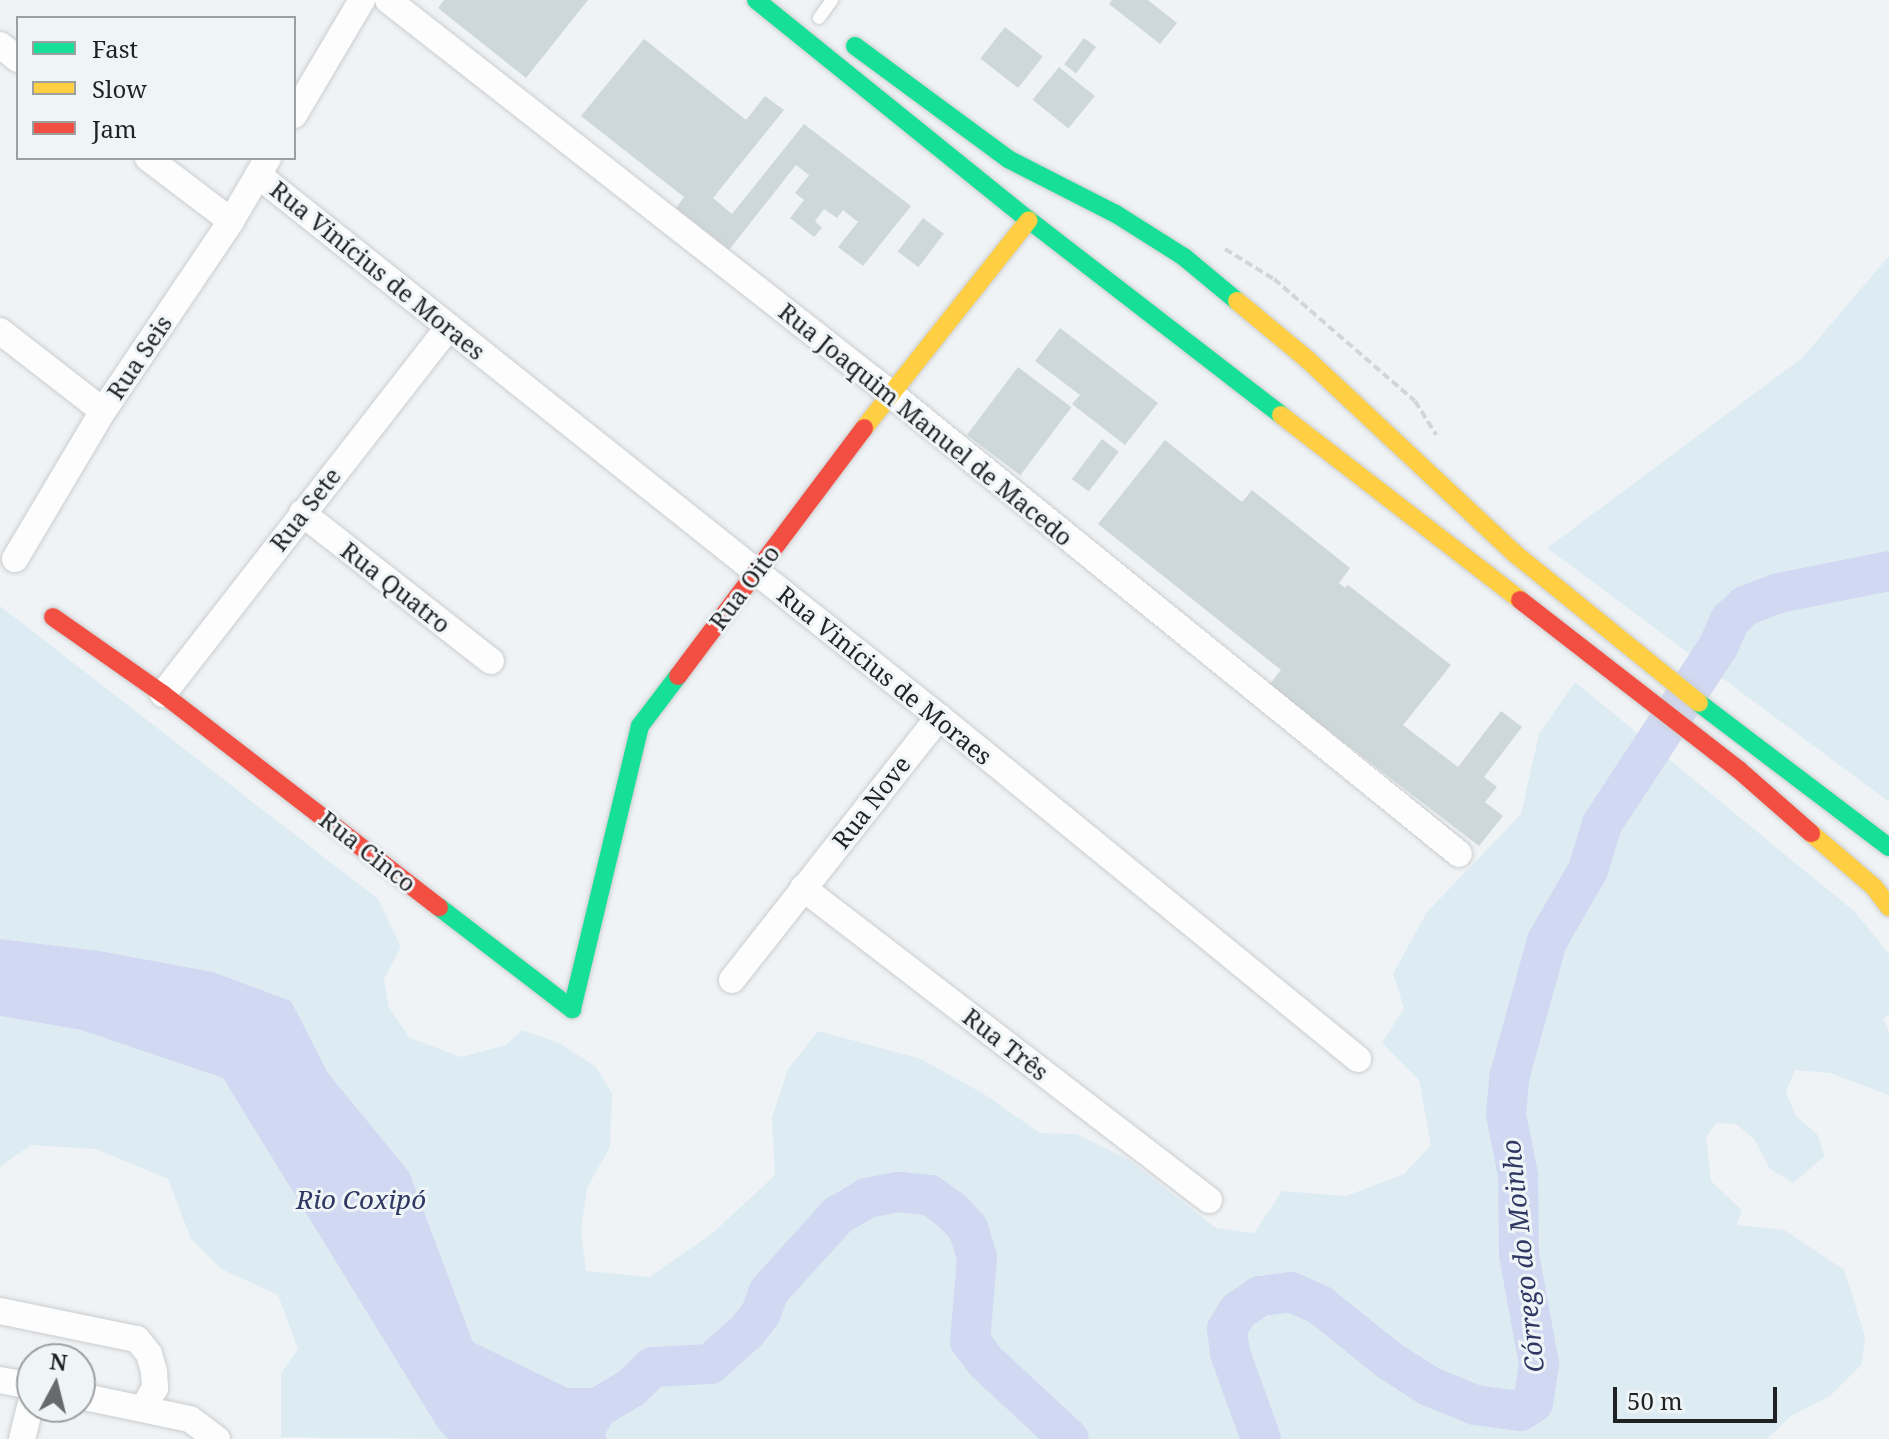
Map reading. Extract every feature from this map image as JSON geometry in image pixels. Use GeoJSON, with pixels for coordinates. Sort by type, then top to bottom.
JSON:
{"type":"FeatureCollection","features":[{"type":"Feature","properties":{"kind":"main road"},"geometry":{"type":"LineString","coordinates":[[756,0],[1029,220],[1739,770],[1874,887],[1889,907]]}},
{"type":"Feature","properties":{"kind":"main road"},"geometry":{"type":"LineString","coordinates":[[825,23],[1008,159],[1116,214],[1184,257],[1308,360],[1514,553],[1756,749],[1889,847]]}},
{"type":"Feature","properties":{"kind":"main road","name":"Rua Oito"},"geometry":{"type":"LineString","coordinates":[[572,1009],[640,726],[890,393],[1029,220]]}},
{"type":"Feature","properties":{"kind":"main road","name":"Rua Cinco"},"geometry":{"type":"LineString","coordinates":[[53,617],[163,694],[572,1009]]}},
{"type":"Feature","properties":{"kind":"street","name":"Rua Joaquim Manuel de Macedo"},"geometry":{"type":"LineString","coordinates":[[388,0],[890,393],[1459,854]]}},
{"type":"Feature","properties":{"kind":"street"},"geometry":{"type":"LineString","coordinates":[[296,111],[350,5]]}},
{"type":"Feature","properties":{"kind":"street"},"geometry":{"type":"LineString","coordinates":[[0,45],[16,57]]}},
{"type":"Feature","properties":{"kind":"street"},"geometry":{"type":"LineString","coordinates":[[151,160],[231,221]]}},
{"type":"Feature","properties":{"kind":"street","name":"Rua Seis"},"geometry":{"type":"LineString","coordinates":[[15,559],[103,411],[231,221],[263,166]]}},
{"type":"Feature","properties":{"kind":"street","name":"Rua Vinícius de Moraes"},"geometry":{"type":"LineString","coordinates":[[263,166],[449,327],[939,717],[1358,1059]]}},
{"type":"Feature","properties":{"kind":"street","name":"Rua Sete"},"geometry":{"type":"LineString","coordinates":[[163,694],[449,327]]}},
{"type":"Feature","properties":{"kind":"street"},"geometry":{"type":"LineString","coordinates":[[0,331],[103,411]]}},
{"type":"Feature","properties":{"kind":"street","name":"Rua Quatro"},"geometry":{"type":"LineString","coordinates":[[302,513],[491,661]]}},
{"type":"Feature","properties":{"kind":"street","name":"Rua Nove"},"geometry":{"type":"LineString","coordinates":[[732,980],[939,717]]}},
{"type":"Feature","properties":{"kind":"street","name":"Rua Três"},"geometry":{"type":"LineString","coordinates":[[803,888],[1209,1200]]}},
{"type":"Feature","properties":{"kind":"street"},"geometry":{"type":"LineString","coordinates":[[0,1311],[137,1339],[149,1354],[154,1372],[155,1388],[143,1409]]}},
{"type":"Feature","properties":{"kind":"street"},"geometry":{"type":"LineString","coordinates":[[96,1399],[190,1419],[217,1439]]}},
{"type":"Feature","properties":{"kind":"lane"},"geometry":{"type":"LineString","coordinates":[[825,23],[832,0]]}},
{"type":"Feature","properties":{"kind":"shaded area"},"geometry":{"type":"Polygon","coordinates":[[[1889,256],[1889,802],[1547,548],[1802,358],[1889,256]]]}},
{"type":"Feature","properties":{"kind":"shaded area"},"geometry":{"type":"Polygon","coordinates":[[[0,606],[378,899],[401,947],[384,979],[389,1008],[410,1038],[461,1057],[506,1045],[522,1030],[559,1043],[596,1067],[612,1093],[610,1147],[587,1188],[581,1230],[586,1271],[650,1277],[715,1231],[775,1175],[772,1117],[788,1069],[818,1031],[921,1059],[984,1094],[1040,1133],[1077,1134],[1129,1160],[1216,1228],[1254,1233],[1282,1191],[1346,1196],[1404,1174],[1431,1145],[1419,1080],[1382,1043],[1404,1008],[1393,974],[1427,912],[1521,814],[1539,734],[1575,682],[1855,912],[1889,954],[1889,1015],[1883,1019],[1889,1032],[1889,1095],[1830,1073],[1795,1070],[1786,1092],[1796,1116],[1817,1134],[1825,1156],[1793,1183],[1770,1169],[1754,1139],[1736,1124],[1716,1123],[1706,1137],[1711,1181],[1742,1210],[1737,1225],[1784,1230],[1844,1270],[1865,1336],[1862,1364],[1830,1396],[1791,1416],[1767,1439],[607,1439],[605,1435],[631,1388],[568,1388],[473,1342],[409,1172],[328,1073],[291,1001],[213,972],[100,951],[0,939],[0,606]]]}},
{"type":"Feature","properties":{"kind":"shaded area"},"geometry":{"type":"Polygon","coordinates":[[[0,1016],[81,1030],[223,1078],[438,1428],[448,1439],[281,1437],[281,1373],[298,1349],[278,1295],[221,1269],[191,1239],[168,1179],[96,1149],[31,1145],[0,1167],[0,1016]]]}},
{"type":"Feature","properties":{"kind":"water","name":"Rio Coxipó"},"geometry":{"type":"Polygon","coordinates":[[[0,939],[100,951],[213,972],[291,1001],[328,1073],[409,1172],[473,1342],[568,1388],[631,1388],[605,1435],[607,1439],[448,1439],[438,1428],[223,1078],[81,1030],[0,1016],[0,939]]]}},
{"type":"Feature","properties":{"kind":"building"},"geometry":{"type":"Polygon","coordinates":[[[444,0],[588,0],[526,78],[438,8],[444,0]]]}},
{"type":"Feature","properties":{"kind":"building"},"geometry":{"type":"Polygon","coordinates":[[[1112,0],[1148,0],[1177,23],[1160,44],[1109,4],[1112,0]]]}},
{"type":"Feature","properties":{"kind":"building"},"geometry":{"type":"Polygon","coordinates":[[[1005,27],[1043,57],[1018,88],[980,59],[1005,27]]]}},
{"type":"Feature","properties":{"kind":"building"},"geometry":{"type":"Polygon","coordinates":[[[1084,38],[1096,47],[1076,73],[1064,64],[1084,38]]]}},
{"type":"Feature","properties":{"kind":"building"},"geometry":{"type":"Polygon","coordinates":[[[644,39],[746,120],[765,96],[784,110],[713,198],[732,214],[804,124],[911,206],[863,266],[838,247],[858,222],[843,210],[837,218],[824,209],[815,221],[822,228],[814,237],[790,218],[804,200],[795,193],[809,175],[796,165],[729,250],[676,208],[684,197],[581,116],[644,39]]]}},
{"type":"Feature","properties":{"kind":"building"},"geometry":{"type":"Polygon","coordinates":[[[1059,67],[1095,96],[1068,129],[1033,100],[1059,67]]]}},
{"type":"Feature","properties":{"kind":"building"},"geometry":{"type":"Polygon","coordinates":[[[923,218],[944,234],[918,267],[898,252],[923,218]]]}},
{"type":"Feature","properties":{"kind":"building"},"geometry":{"type":"Polygon","coordinates":[[[1060,328],[1158,403],[1125,445],[1072,404],[1080,395],[1035,361],[1060,328]]]}},
{"type":"Feature","properties":{"kind":"building"},"geometry":{"type":"Polygon","coordinates":[[[1018,367],[1072,407],[1020,475],[967,435],[1018,367]]]}},
{"type":"Feature","properties":{"kind":"building"},"geometry":{"type":"Polygon","coordinates":[[[1102,439],[1119,452],[1089,492],[1072,479],[1102,439]]]}},
{"type":"Feature","properties":{"kind":"building"},"geometry":{"type":"Polygon","coordinates":[[[1165,440],[1242,502],[1252,490],[1350,568],[1339,583],[1345,588],[1348,585],[1451,665],[1403,725],[1458,767],[1501,711],[1522,727],[1484,777],[1497,787],[1485,802],[1503,816],[1479,846],[1269,685],[1281,670],[1098,524],[1165,440]]]}},
{"type":"Feature","properties":{"kind":"waterway","name":"Córrego do Moinho"},"geometry":{"type":"LineString","coordinates":[[1261,1439],[1230,1353],[1227,1329],[1238,1311],[1260,1296],[1291,1292],[1320,1305],[1390,1361],[1429,1386],[1475,1405],[1520,1411],[1533,1403],[1539,1364],[1519,1255],[1518,1175],[1506,1115],[1509,1078],[1547,941],[1588,870],[1602,824],[1718,647],[1730,620],[1745,606],[1779,593],[1889,571]]}},
{"type":"Feature","properties":{"kind":"waterway","name":"Córrego do Moinho"},"geometry":{"type":"LineString","coordinates":[[554,1439],[565,1438],[589,1413],[631,1388],[653,1367],[710,1364],[747,1331],[761,1313],[769,1291],[838,1215],[867,1198],[899,1192],[930,1195],[951,1210],[968,1228],[977,1258],[970,1341],[986,1362],[1069,1439]]}},
{"type":"Feature","properties":{"kind":"traffic: fast"},"geometry":{"type":"LineString","coordinates":[[756,0],[1029,220],[1281,415]]}},
{"type":"Feature","properties":{"kind":"traffic: fast"},"geometry":{"type":"LineString","coordinates":[[855,46],[1008,159],[1116,214],[1184,257],[1237,301]]}},
{"type":"Feature","properties":{"kind":"traffic: fast"},"geometry":{"type":"LineString","coordinates":[[439,907],[572,1009],[640,726],[678,676]]}},
{"type":"Feature","properties":{"kind":"traffic: fast"},"geometry":{"type":"LineString","coordinates":[[1699,703],[1889,847]]}},
{"type":"Feature","properties":{"kind":"traffic: slow"},"geometry":{"type":"LineString","coordinates":[[864,428],[1029,220]]}},
{"type":"Feature","properties":{"kind":"traffic: slow"},"geometry":{"type":"LineString","coordinates":[[1237,301],[1308,360],[1514,553],[1699,703]]}},
{"type":"Feature","properties":{"kind":"traffic: slow"},"geometry":{"type":"LineString","coordinates":[[1281,415],[1520,600]]}},
{"type":"Feature","properties":{"kind":"traffic: slow"},"geometry":{"type":"LineString","coordinates":[[1811,833],[1874,887],[1889,907]]}},
{"type":"Feature","properties":{"kind":"traffic: jam"},"geometry":{"type":"LineString","coordinates":[[678,676],[864,428]]}},
{"type":"Feature","properties":{"kind":"traffic: jam"},"geometry":{"type":"LineString","coordinates":[[1520,600],[1739,770],[1811,833]]}},
{"type":"Feature","properties":{"kind":"traffic: jam"},"geometry":{"type":"LineString","coordinates":[[53,617],[163,694],[439,907]]}}]}
